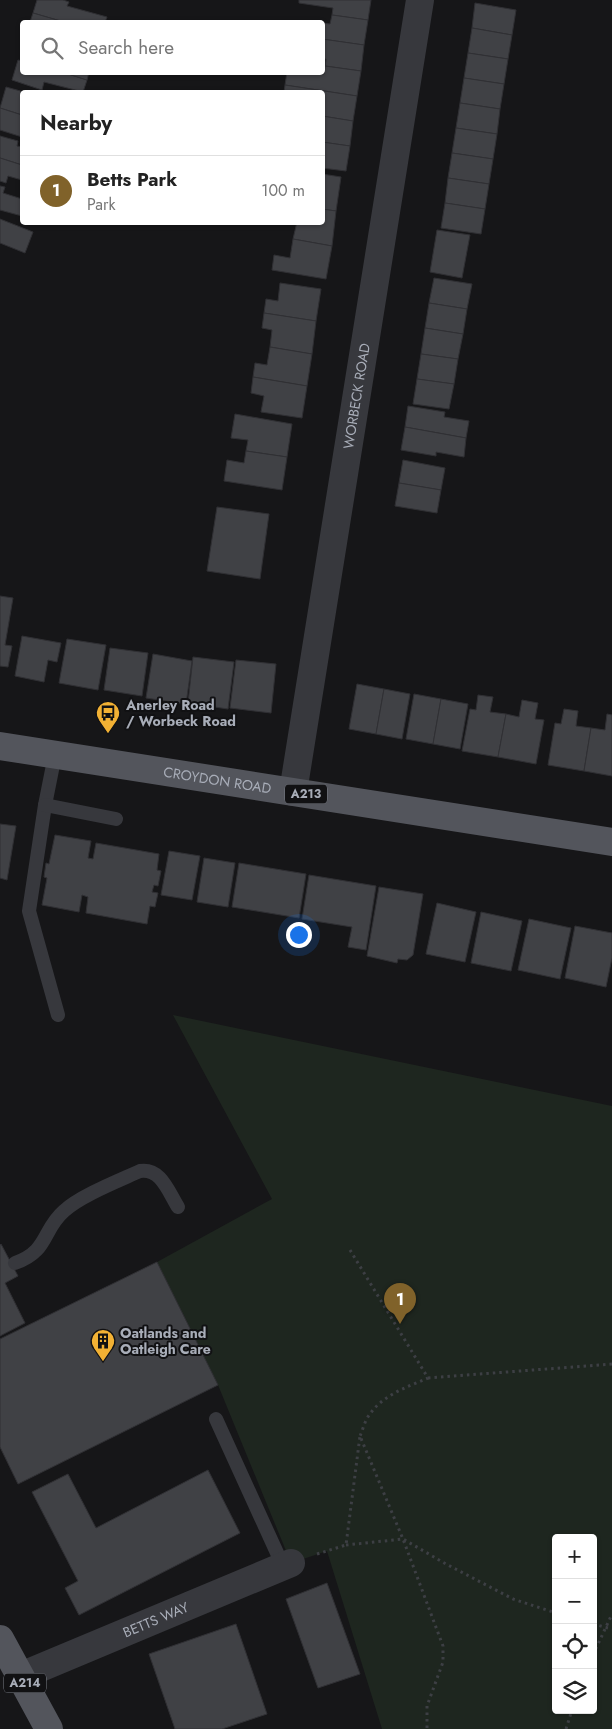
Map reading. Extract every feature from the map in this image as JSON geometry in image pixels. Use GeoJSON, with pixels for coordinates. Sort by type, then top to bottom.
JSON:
{"type":"FeatureCollection","features":[{"type":"Feature","properties":{"kind":"main road","name":"CROYDON ROAD"},"geometry":{"type":"LineString","coordinates":[[0,746],[612,842]]}},
{"type":"Feature","properties":{"kind":"main road","name":"A214"},"geometry":{"type":"LineString","coordinates":[[0,1639],[49,1729]]}},
{"type":"Feature","properties":{"kind":"street","name":"WORBECK ROAD"},"geometry":{"type":"LineString","coordinates":[[293,792],[420,0]]}},
{"type":"Feature","properties":{"kind":"street","name":"BETTS WAY"},"geometry":{"type":"LineString","coordinates":[[21,1676],[287,1565]]}},
{"type":"Feature","properties":{"kind":"lane"},"geometry":{"type":"LineString","coordinates":[[55,755],[45,805],[29,911],[58,1015]]}},
{"type":"Feature","properties":{"kind":"lane"},"geometry":{"type":"LineString","coordinates":[[45,805],[116,819]]}},
{"type":"Feature","properties":{"kind":"lane"},"geometry":{"type":"LineString","coordinates":[[15,1264],[37,1251],[63,1211],[76,1202],[140,1171],[149,1170],[158,1175],[178,1207]]}},
{"type":"Feature","properties":{"kind":"lane"},"geometry":{"type":"LineString","coordinates":[[216,1419],[287,1565]]}},
{"type":"Feature","properties":{"kind":"path"},"geometry":{"type":"LineString","coordinates":[[350,1250],[428,1378]]}},
{"type":"Feature","properties":{"kind":"path"},"geometry":{"type":"LineString","coordinates":[[346,1545],[360,1436],[370,1415],[383,1401],[404,1388],[428,1378],[612,1364]]}},
{"type":"Feature","properties":{"kind":"path"},"geometry":{"type":"LineString","coordinates":[[360,1436],[444,1646],[443,1662],[427,1706],[427,1729]]}},
{"type":"Feature","properties":{"kind":"path"},"geometry":{"type":"LineString","coordinates":[[287,1565],[346,1545],[402,1539],[514,1599],[552,1612]]}},
{"type":"Feature","properties":{"kind":"path"},"geometry":{"type":"LineString","coordinates":[[597,1647],[612,1614]]}},
{"type":"Feature","properties":{"kind":"path"},"geometry":{"type":"LineString","coordinates":[[597,1625],[612,1628]]}},
{"type":"Feature","properties":{"kind":"path"},"geometry":{"type":"LineString","coordinates":[[566,1729],[571,1714]]}},
{"type":"Feature","properties":{"kind":"shaded area"},"geometry":{"type":"Polygon","coordinates":[[[173,1015],[612,1106],[612,1729],[382,1729],[327,1551],[291,1563],[218,1385],[157,1262],[272,1199],[173,1015]]]}},
{"type":"Feature","properties":{"kind":"building"},"geometry":{"type":"Polygon","coordinates":[[[37,0],[63,0],[69,2],[67,6],[107,17],[106,20],[57,20],[33,13],[37,0]]]}},
{"type":"Feature","properties":{"kind":"building"},"geometry":{"type":"Polygon","coordinates":[[[299,0],[371,0],[368,20],[332,15],[333,8],[299,3],[299,0]]]}},
{"type":"Feature","properties":{"kind":"building"},"geometry":{"type":"Polygon","coordinates":[[[475,3],[516,10],[512,35],[472,28],[475,3]]]}},
{"type":"Feature","properties":{"kind":"building"},"geometry":{"type":"Polygon","coordinates":[[[33,13],[57,20],[31,20],[33,13]]]}},
{"type":"Feature","properties":{"kind":"building"},"geometry":{"type":"Polygon","coordinates":[[[332,15],[368,20],[364,45],[325,39],[325,23],[330,24],[332,15]]]}},
{"type":"Feature","properties":{"kind":"building"},"geometry":{"type":"Polygon","coordinates":[[[472,28],[512,35],[508,59],[468,53],[472,28]]]}},
{"type":"Feature","properties":{"kind":"building"},"geometry":{"type":"Polygon","coordinates":[[[325,39],[364,45],[361,71],[325,66],[325,39]]]}},
{"type":"Feature","properties":{"kind":"building"},"geometry":{"type":"Polygon","coordinates":[[[468,53],[508,59],[504,84],[464,78],[468,53]]]}},
{"type":"Feature","properties":{"kind":"building"},"geometry":{"type":"Polygon","coordinates":[[[18,60],[20,60],[20,75],[71,75],[87,80],[84,90],[75,90],[44,82],[42,90],[12,80],[18,60]]]}},
{"type":"Feature","properties":{"kind":"building"},"geometry":{"type":"Polygon","coordinates":[[[325,66],[361,71],[357,96],[285,85],[287,75],[325,75],[325,66]]]}},
{"type":"Feature","properties":{"kind":"building"},"geometry":{"type":"Polygon","coordinates":[[[71,75],[88,75],[87,80],[71,75]]]}},
{"type":"Feature","properties":{"kind":"building"},"geometry":{"type":"Polygon","coordinates":[[[464,78],[504,84],[500,109],[460,103],[464,78]]]}},
{"type":"Feature","properties":{"kind":"building"},"geometry":{"type":"Polygon","coordinates":[[[285,85],[318,90],[284,90],[285,85]]]}},
{"type":"Feature","properties":{"kind":"building"},"geometry":{"type":"Polygon","coordinates":[[[6,87],[20,91],[20,114],[0,108],[6,87]]]}},
{"type":"Feature","properties":{"kind":"building"},"geometry":{"type":"Polygon","coordinates":[[[325,91],[357,96],[353,121],[325,116],[325,91]]]}},
{"type":"Feature","properties":{"kind":"building"},"geometry":{"type":"Polygon","coordinates":[[[460,103],[500,109],[497,134],[456,128],[460,103]]]}},
{"type":"Feature","properties":{"kind":"building"},"geometry":{"type":"Polygon","coordinates":[[[0,108],[20,114],[20,136],[0,130],[0,108]]]}},
{"type":"Feature","properties":{"kind":"building"},"geometry":{"type":"Polygon","coordinates":[[[325,116],[353,121],[350,146],[325,142],[325,116]]]}},
{"type":"Feature","properties":{"kind":"building"},"geometry":{"type":"Polygon","coordinates":[[[456,128],[497,134],[493,159],[452,153],[456,128]]]}},
{"type":"Feature","properties":{"kind":"building"},"geometry":{"type":"Polygon","coordinates":[[[0,136],[18,141],[17,146],[20,147],[20,164],[0,158],[0,136]]]}},
{"type":"Feature","properties":{"kind":"building"},"geometry":{"type":"Polygon","coordinates":[[[325,142],[350,146],[346,171],[325,168],[325,142]]]}},
{"type":"Feature","properties":{"kind":"building"},"geometry":{"type":"Polygon","coordinates":[[[452,153],[493,159],[489,184],[448,178],[452,153]]]}},
{"type":"Feature","properties":{"kind":"building"},"geometry":{"type":"Polygon","coordinates":[[[0,158],[20,164],[20,179],[8,176],[6,183],[0,181],[0,158]]]}},
{"type":"Feature","properties":{"kind":"building"},"geometry":{"type":"Polygon","coordinates":[[[325,174],[341,177],[336,211],[325,209],[325,174]]]}},
{"type":"Feature","properties":{"kind":"building"},"geometry":{"type":"Polygon","coordinates":[[[448,178],[489,184],[485,209],[445,203],[448,178]]]}},
{"type":"Feature","properties":{"kind":"building"},"geometry":{"type":"Polygon","coordinates":[[[0,186],[5,187],[3,193],[20,198],[20,215],[0,210],[0,186]]]}},
{"type":"Feature","properties":{"kind":"building"},"geometry":{"type":"Polygon","coordinates":[[[445,203],[485,209],[481,234],[441,228],[445,203]]]}},
{"type":"Feature","properties":{"kind":"building"},"geometry":{"type":"Polygon","coordinates":[[[325,209],[336,211],[332,246],[293,239],[296,225],[325,225],[325,209]]]}},
{"type":"Feature","properties":{"kind":"building"},"geometry":{"type":"Polygon","coordinates":[[[0,219],[33,232],[25,253],[0,243],[0,219]]]}},
{"type":"Feature","properties":{"kind":"building"},"geometry":{"type":"Polygon","coordinates":[[[437,230],[470,235],[462,278],[430,272],[437,230]]]}},
{"type":"Feature","properties":{"kind":"building"},"geometry":{"type":"Polygon","coordinates":[[[293,239],[332,246],[326,279],[272,270],[274,255],[290,258],[293,239]]]}},
{"type":"Feature","properties":{"kind":"building"},"geometry":{"type":"Polygon","coordinates":[[[434,278],[472,284],[467,309],[429,303],[434,278]]]}},
{"type":"Feature","properties":{"kind":"building"},"geometry":{"type":"Polygon","coordinates":[[[280,283],[321,289],[316,321],[264,313],[266,299],[278,301],[280,283]]]}},
{"type":"Feature","properties":{"kind":"building"},"geometry":{"type":"Polygon","coordinates":[[[429,303],[467,309],[463,334],[425,328],[429,303]]]}},
{"type":"Feature","properties":{"kind":"building"},"geometry":{"type":"Polygon","coordinates":[[[264,313],[316,321],[312,354],[270,347],[272,330],[262,328],[264,313]]]}},
{"type":"Feature","properties":{"kind":"building"},"geometry":{"type":"Polygon","coordinates":[[[425,328],[463,334],[458,359],[421,354],[425,328]]]}},
{"type":"Feature","properties":{"kind":"building"},"geometry":{"type":"Polygon","coordinates":[[[270,347],[312,354],[307,386],[253,377],[255,363],[267,365],[270,347]]]}},
{"type":"Feature","properties":{"kind":"building"},"geometry":{"type":"Polygon","coordinates":[[[421,354],[458,359],[454,384],[417,379],[421,354]]]}},
{"type":"Feature","properties":{"kind":"building"},"geometry":{"type":"Polygon","coordinates":[[[253,377],[307,386],[302,418],[261,412],[264,396],[251,393],[253,377]]]}},
{"type":"Feature","properties":{"kind":"building"},"geometry":{"type":"Polygon","coordinates":[[[417,379],[454,384],[449,409],[413,404],[417,379]]]}},
{"type":"Feature","properties":{"kind":"building"},"geometry":{"type":"Polygon","coordinates":[[[408,406],[445,412],[444,417],[469,421],[466,438],[405,427],[408,406]]]}},
{"type":"Feature","properties":{"kind":"building"},"geometry":{"type":"Polygon","coordinates":[[[235,414],[292,424],[287,457],[246,451],[248,440],[231,438],[235,414]]]}},
{"type":"Feature","properties":{"kind":"building"},"geometry":{"type":"Polygon","coordinates":[[[405,427],[466,438],[464,457],[436,452],[436,456],[401,450],[405,427]]]}},
{"type":"Feature","properties":{"kind":"building"},"geometry":{"type":"Polygon","coordinates":[[[246,451],[287,457],[282,490],[224,481],[227,460],[244,463],[246,451]]]}},
{"type":"Feature","properties":{"kind":"building"},"geometry":{"type":"Polygon","coordinates":[[[403,460],[445,468],[441,490],[399,483],[403,460]]]}},
{"type":"Feature","properties":{"kind":"building"},"geometry":{"type":"Polygon","coordinates":[[[399,483],[441,490],[437,513],[395,506],[399,483]]]}},
{"type":"Feature","properties":{"kind":"building"},"geometry":{"type":"Polygon","coordinates":[[[217,507],[269,514],[260,579],[207,571],[217,507]]]}},
{"type":"Feature","properties":{"kind":"building"},"geometry":{"type":"Polygon","coordinates":[[[0,596],[13,598],[5,645],[12,646],[8,667],[0,666],[0,596]]]}},
{"type":"Feature","properties":{"kind":"building"},"geometry":{"type":"Polygon","coordinates":[[[22,636],[61,643],[57,662],[48,660],[44,682],[15,676],[22,636]]]}},
{"type":"Feature","properties":{"kind":"building"},"geometry":{"type":"Polygon","coordinates":[[[67,639],[106,645],[98,690],[59,683],[67,639]]]}},
{"type":"Feature","properties":{"kind":"building"},"geometry":{"type":"Polygon","coordinates":[[[110,648],[148,653],[142,696],[104,690],[110,648]]]}},
{"type":"Feature","properties":{"kind":"building"},"geometry":{"type":"Polygon","coordinates":[[[153,654],[192,661],[186,704],[146,698],[153,654]]]}},
{"type":"Feature","properties":{"kind":"building"},"geometry":{"type":"Polygon","coordinates":[[[193,657],[234,662],[228,709],[188,703],[193,657]]]}},
{"type":"Feature","properties":{"kind":"building"},"geometry":{"type":"Polygon","coordinates":[[[236,660],[276,664],[271,713],[230,708],[236,660]]]}},
{"type":"Feature","properties":{"kind":"building"},"geometry":{"type":"Polygon","coordinates":[[[357,684],[384,689],[376,734],[349,729],[357,684]]]}},
{"type":"Feature","properties":{"kind":"building"},"geometry":{"type":"Polygon","coordinates":[[[384,689],[410,694],[402,739],[376,734],[384,689]]]}},
{"type":"Feature","properties":{"kind":"building"},"geometry":{"type":"Polygon","coordinates":[[[414,694],[441,699],[433,744],[406,739],[414,694]]]}},
{"type":"Feature","properties":{"kind":"building"},"geometry":{"type":"Polygon","coordinates":[[[478,695],[493,697],[490,712],[506,714],[498,757],[462,751],[470,709],[476,710],[478,695]]]}},
{"type":"Feature","properties":{"kind":"building"},"geometry":{"type":"Polygon","coordinates":[[[441,699],[468,704],[460,749],[433,744],[441,699]]]}},
{"type":"Feature","properties":{"kind":"building"},"geometry":{"type":"Polygon","coordinates":[[[522,700],[538,703],[535,719],[544,720],[536,764],[498,757],[506,714],[519,717],[522,700]]]}},
{"type":"Feature","properties":{"kind":"building"},"geometry":{"type":"Polygon","coordinates":[[[564,709],[578,711],[576,726],[591,728],[584,771],[548,765],[555,723],[561,724],[564,709]]]}},
{"type":"Feature","properties":{"kind":"building"},"geometry":{"type":"Polygon","coordinates":[[[607,714],[612,715],[612,776],[584,771],[591,728],[605,730],[607,714]]]}},
{"type":"Feature","properties":{"kind":"building"},"geometry":{"type":"Polygon","coordinates":[[[0,824],[16,826],[7,880],[0,878],[0,824]]]}},
{"type":"Feature","properties":{"kind":"building"},"geometry":{"type":"Polygon","coordinates":[[[55,835],[91,841],[88,858],[93,859],[96,843],[159,854],[157,870],[161,871],[158,886],[154,885],[152,892],[158,893],[155,907],[150,906],[147,924],[86,913],[88,897],[82,895],[79,912],[42,905],[47,878],[44,877],[46,863],[49,864],[55,835]]]}},
{"type":"Feature","properties":{"kind":"building"},"geometry":{"type":"Polygon","coordinates":[[[169,851],[200,856],[192,900],[161,895],[169,851]]]}},
{"type":"Feature","properties":{"kind":"building"},"geometry":{"type":"Polygon","coordinates":[[[204,858],[235,863],[228,907],[197,902],[204,858]]]}},
{"type":"Feature","properties":{"kind":"building"},"geometry":{"type":"Polygon","coordinates":[[[239,863],[306,874],[299,918],[232,907],[239,863]]]}},
{"type":"Feature","properties":{"kind":"building"},"geometry":{"type":"Polygon","coordinates":[[[309,875],[376,886],[366,950],[348,947],[352,927],[302,919],[309,875]]]}},
{"type":"Feature","properties":{"kind":"building"},"geometry":{"type":"Polygon","coordinates":[[[379,887],[423,894],[413,955],[407,960],[398,959],[397,963],[367,956],[379,887]]]}},
{"type":"Feature","properties":{"kind":"building"},"geometry":{"type":"Polygon","coordinates":[[[437,903],[476,912],[465,962],[426,954],[437,903]]]}},
{"type":"Feature","properties":{"kind":"building"},"geometry":{"type":"Polygon","coordinates":[[[481,912],[522,921],[511,971],[471,963],[481,912]]]}},
{"type":"Feature","properties":{"kind":"building"},"geometry":{"type":"Polygon","coordinates":[[[529,919],[571,928],[560,979],[518,970],[529,919]]]}},
{"type":"Feature","properties":{"kind":"building"},"geometry":{"type":"Polygon","coordinates":[[[575,926],[612,933],[612,958],[606,987],[565,978],[575,926]]]}},
{"type":"Feature","properties":{"kind":"building"},"geometry":{"type":"Polygon","coordinates":[[[0,1245],[18,1276],[5,1283],[25,1323],[0,1336],[0,1245]]]}},
{"type":"Feature","properties":{"kind":"building","name":"Oatlands and Oatleigh Care"},"geometry":{"type":"Polygon","coordinates":[[[157,1262],[218,1385],[18,1484],[0,1447],[0,1339],[157,1262]]]}},
{"type":"Feature","properties":{"kind":"building"},"geometry":{"type":"Polygon","coordinates":[[[208,1470],[240,1533],[79,1615],[65,1588],[78,1581],[32,1492],[68,1474],[96,1528],[208,1470]]]}},
{"type":"Feature","properties":{"kind":"building"},"geometry":{"type":"Polygon","coordinates":[[[327,1583],[360,1674],[318,1688],[286,1599],[327,1583]]]}},
{"type":"Feature","properties":{"kind":"building"},"geometry":{"type":"Polygon","coordinates":[[[236,1624],[267,1714],[222,1729],[175,1729],[149,1654],[236,1624]]]}},
{"type":"Feature","properties":{"kind":"place","name":"Anerley Road / Worbeck Road"},"geometry":{"type":"Point","coordinates":[108,734]}},
{"type":"Feature","properties":{"kind":"place","name":"Betts Park"},"geometry":{"type":"Point","coordinates":[400,1324]}},
{"type":"Feature","properties":{"kind":"place","name":"Oatlands and Oatleigh Care"},"geometry":{"type":"Point","coordinates":[103,1362]}}]}
